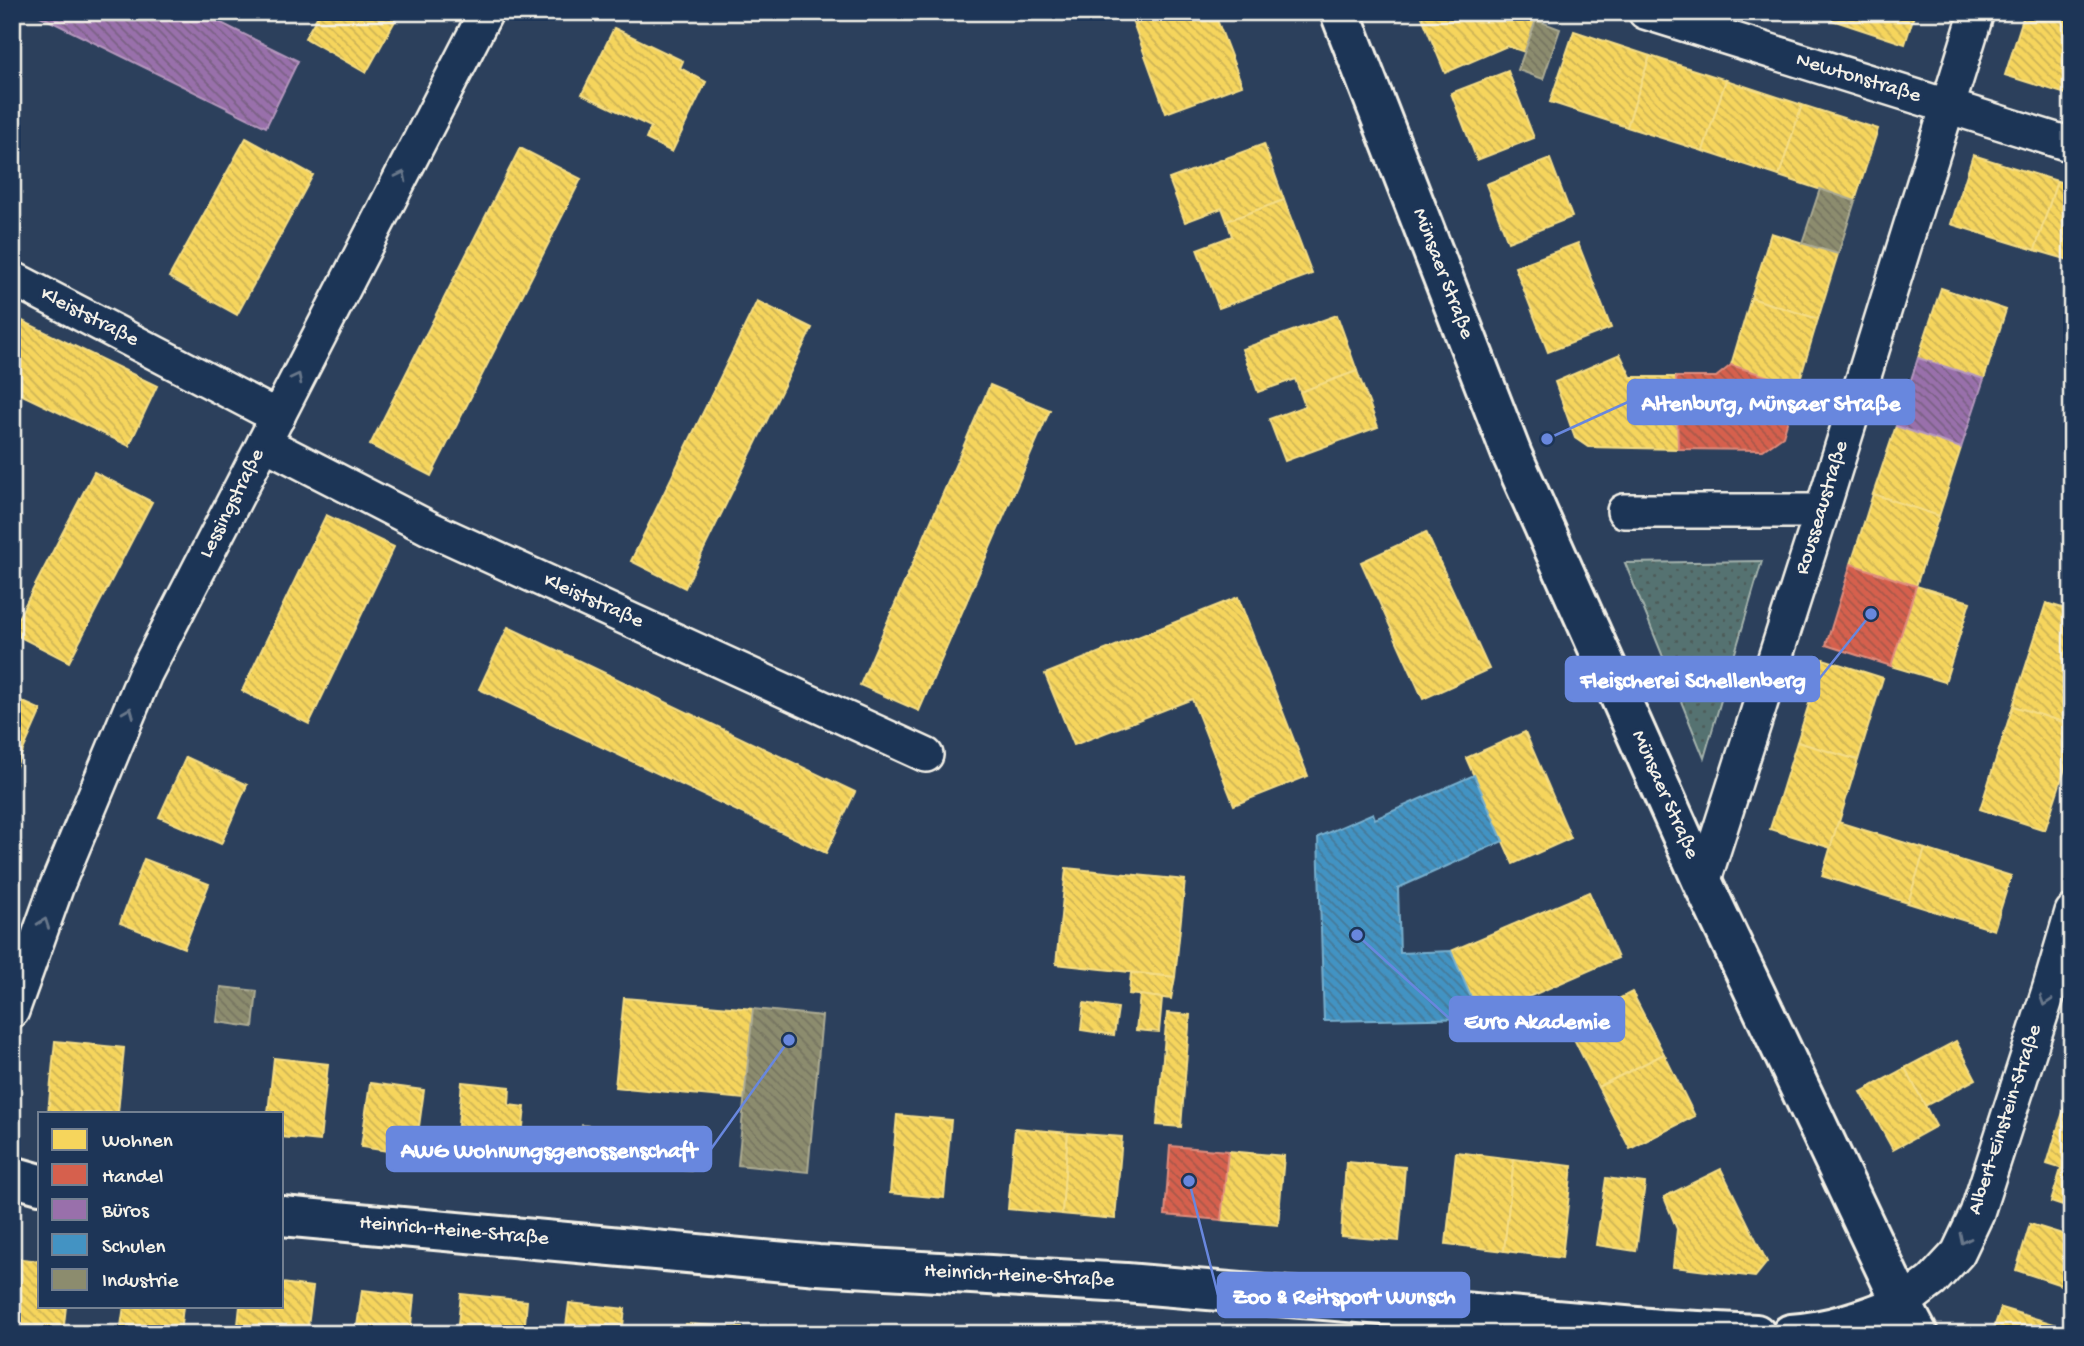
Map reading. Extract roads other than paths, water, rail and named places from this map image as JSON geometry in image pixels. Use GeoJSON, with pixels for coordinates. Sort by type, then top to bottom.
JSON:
{"type":"FeatureCollection","features":[{"type":"Feature","properties":{"kind":"street","name":"Lessingstraße"},"geometry":{"type":"LineString","coordinates":[[12,1010],[57,888],[145,674],[486,12]]}},
{"type":"Feature","properties":{"kind":"street","name":"Münsaer Straße"},"geometry":{"type":"LineString","coordinates":[[1340,12],[1512,455],[1703,883],[1910,1319]]}},
{"type":"Feature","properties":{"kind":"street","name":"Newtonstraße"},"geometry":{"type":"LineString","coordinates":[[1644,12],[2072,145]]}},
{"type":"Feature","properties":{"kind":"street","name":"Rousseaustraße"},"geometry":{"type":"LineString","coordinates":[[1703,883],[1977,12]]}},
{"type":"Feature","properties":{"kind":"street","name":"Kleiststraße"},"geometry":{"type":"LineString","coordinates":[[12,278],[271,430],[429,528],[926,755]]}},
{"type":"Feature","properties":{"kind":"street"},"geometry":{"type":"LineString","coordinates":[[1623,511],[1822,511]]}},
{"type":"Feature","properties":{"kind":"street","name":"Albert-Einstein-Straße"},"geometry":{"type":"LineString","coordinates":[[1910,1319],[1932,1281],[1958,1253],[1978,1213],[2072,912]]}},
{"type":"Feature","properties":{"kind":"street"},"geometry":{"type":"LineString","coordinates":[[12,1176],[38,1183]]}},
{"type":"Feature","properties":{"kind":"street","name":"Heinrich-Heine-Straße"},"geometry":{"type":"LineString","coordinates":[[284,1216],[818,1265],[1126,1283],[1660,1329],[1756,1334]]}},
{"type":"Feature","properties":{"kind":"street"},"geometry":{"type":"LineString","coordinates":[[1791,1334],[1818,1332],[1861,1321],[1910,1319]]}},
{"type":"Feature","properties":{"kind":"place","name":"Altenburg, Münsaer Straße"},"geometry":{"type":"Point","coordinates":[1547,439]}},
{"type":"Feature","properties":{"kind":"place","name":"Fleischerei Schellenberg"},"geometry":{"type":"Point","coordinates":[1871,614]}},
{"type":"Feature","properties":{"kind":"place","name":"Euro Akademie"},"geometry":{"type":"Point","coordinates":[1357,935]}},
{"type":"Feature","properties":{"kind":"place","name":"AWG Wohnungsgenossenschaft"},"geometry":{"type":"Point","coordinates":[789,1040]}},
{"type":"Feature","properties":{"kind":"place","name":"Zoo & Reitsport Wunsch"},"geometry":{"type":"Point","coordinates":[1189,1181]}}]}
